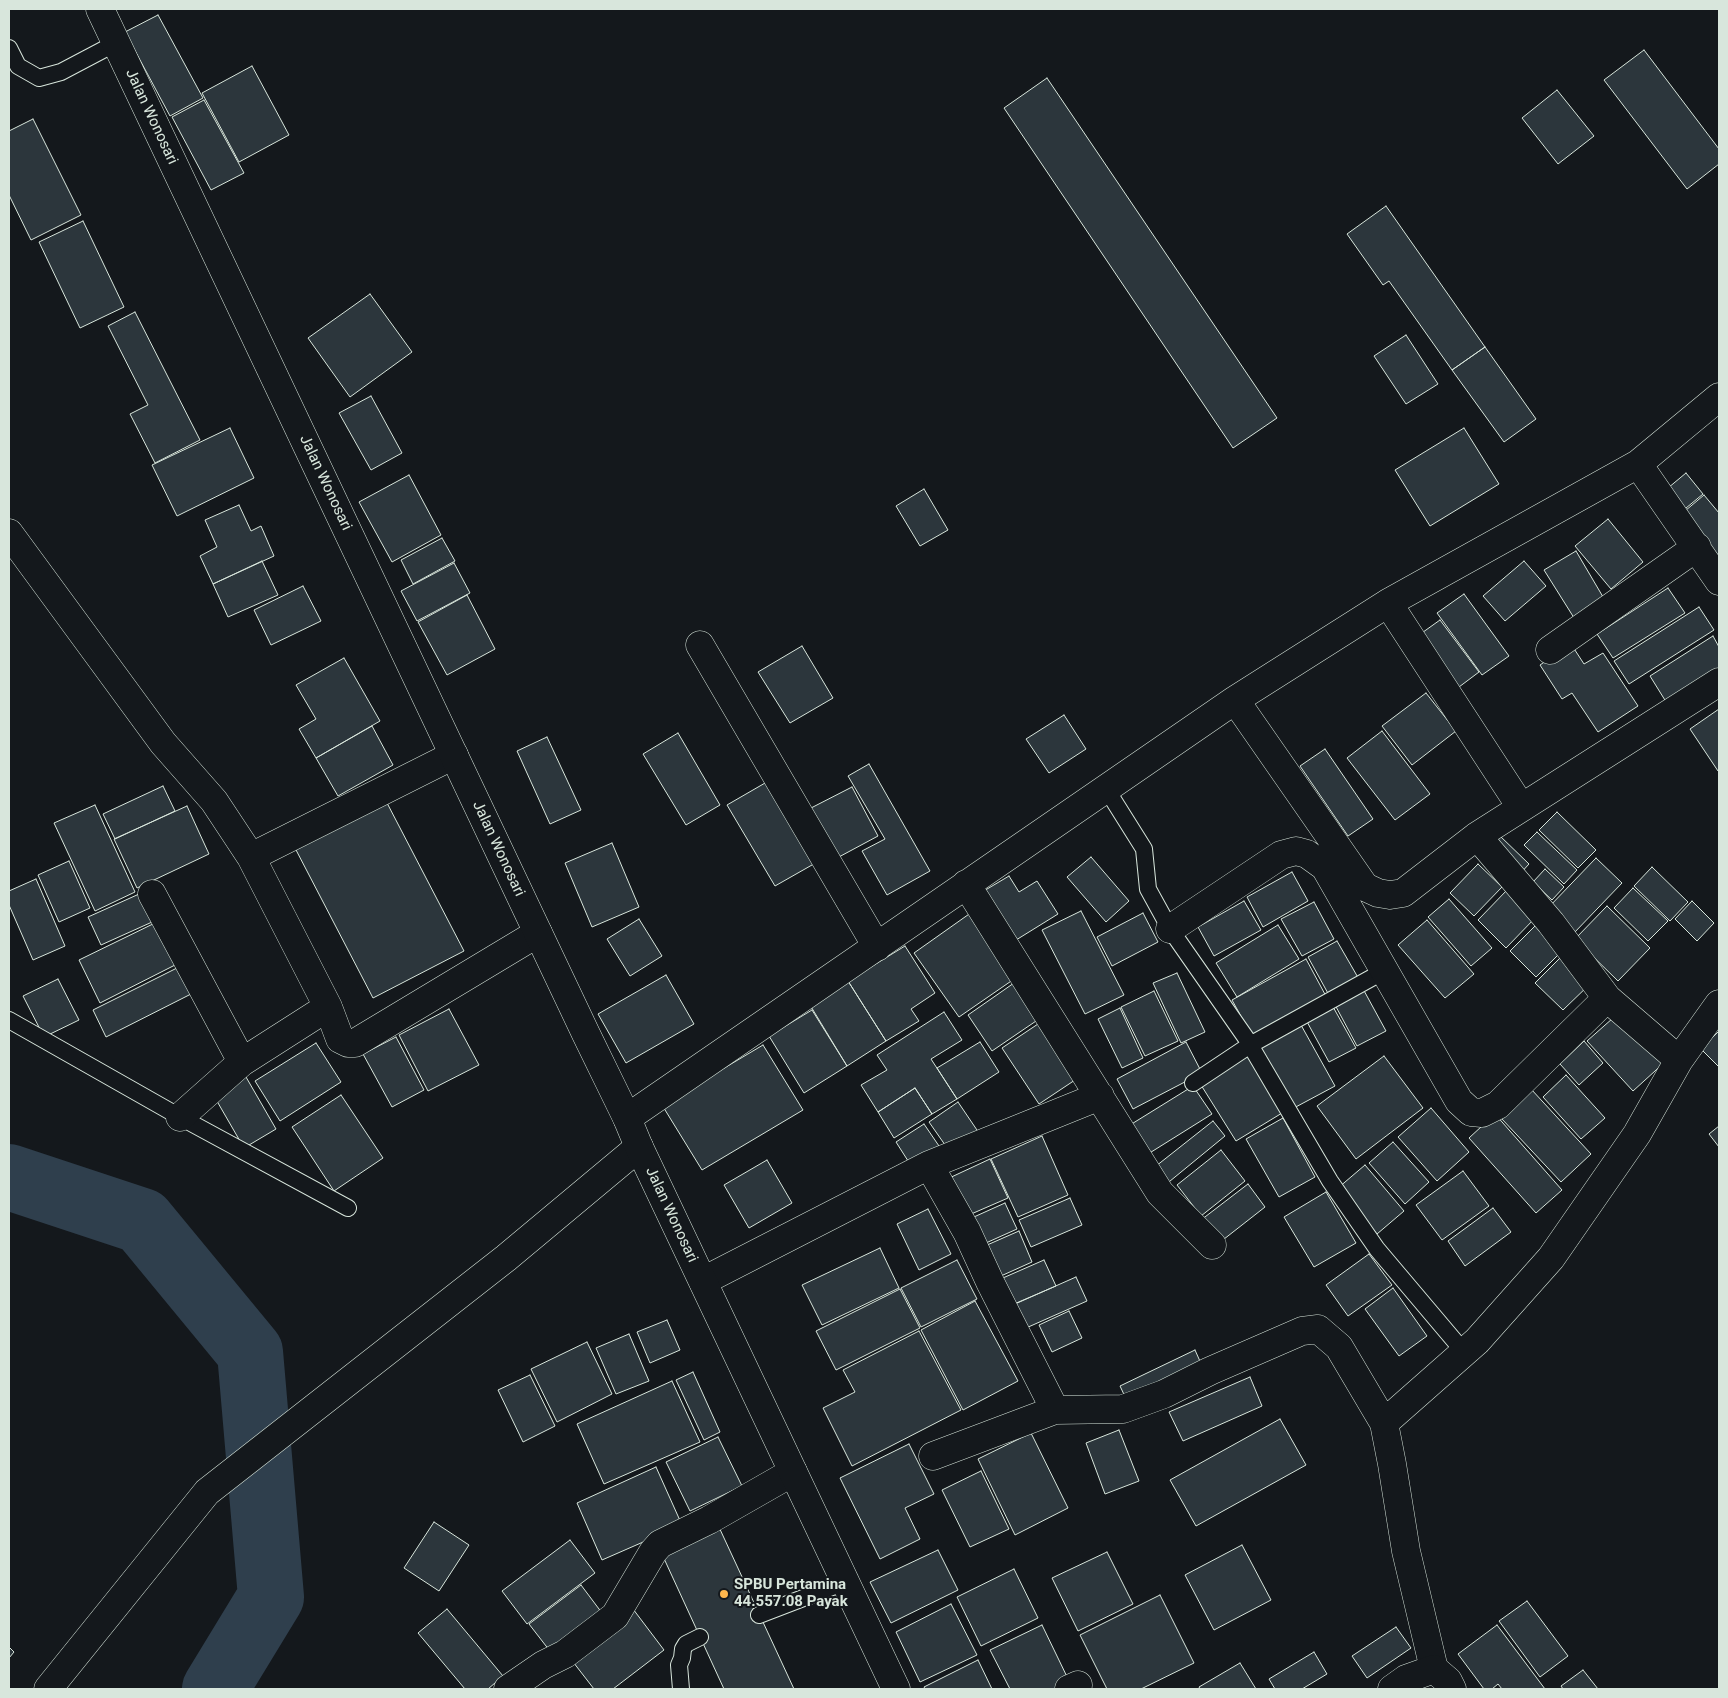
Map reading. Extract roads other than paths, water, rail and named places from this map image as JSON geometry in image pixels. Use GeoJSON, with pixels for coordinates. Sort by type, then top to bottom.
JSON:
{"type":"FeatureCollection","features":[{"type":"Feature","properties":{"kind":"main road","name":"Jalan Wonosari"},"geometry":{"type":"LineString","coordinates":[[100,9],[627,1118],[894,1689]]}},
{"type":"Feature","properties":{"kind":"main road"},"geometry":{"type":"LineString","coordinates":[[627,1118],[966,884],[1107,790],[1235,700],[1388,602],[1638,464],[1719,397]]}},
{"type":"Feature","properties":{"kind":"main road"},"geometry":{"type":"LineString","coordinates":[[1638,464],[1719,581]]}},
{"type":"Feature","properties":{"kind":"main road"},"geometry":{"type":"LineString","coordinates":[[9,533],[163,743],[214,801],[252,857],[328,1007],[340,1039],[348,1043],[355,1043],[538,933]]}},
{"type":"Feature","properties":{"kind":"main road"},"geometry":{"type":"LineString","coordinates":[[1550,650],[1697,547]]}},
{"type":"Feature","properties":{"kind":"main road"},"geometry":{"type":"LineString","coordinates":[[1388,602],[1521,807]]}},
{"type":"Feature","properties":{"kind":"main road"},"geometry":{"type":"LineString","coordinates":[[700,645],[877,947]]}},
{"type":"Feature","properties":{"kind":"main road"},"geometry":{"type":"LineString","coordinates":[[1235,700],[1365,887],[1390,896],[1403,893],[1476,836],[1719,682]]}},
{"type":"Feature","properties":{"kind":"main road"},"geometry":{"type":"LineString","coordinates":[[252,857],[454,755]]}},
{"type":"Feature","properties":{"kind":"main road"},"geometry":{"type":"LineString","coordinates":[[1476,836],[1551,923],[1607,998],[1679,1060]]}},
{"type":"Feature","properties":{"kind":"main road"},"geometry":{"type":"LineString","coordinates":[[1170,929],[1281,855],[1296,851],[1307,854],[1325,867],[1460,1102],[1471,1112],[1482,1113],[1498,1105],[1607,998]]}},
{"type":"Feature","properties":{"kind":"main road"},"geometry":{"type":"LineString","coordinates":[[966,884],[1160,1193],[1212,1245]]}},
{"type":"Feature","properties":{"kind":"main road"},"geometry":{"type":"LineString","coordinates":[[152,894],[242,1062]]}},
{"type":"Feature","properties":{"kind":"main road"},"geometry":{"type":"LineString","coordinates":[[1384,1423],[1477,1341],[1551,1258],[1636,1134],[1679,1060],[1719,1004]]}},
{"type":"Feature","properties":{"kind":"main road"},"geometry":{"type":"LineString","coordinates":[[180,1117],[242,1062],[328,1007]]}},
{"type":"Feature","properties":{"kind":"main road"},"geometry":{"type":"LineString","coordinates":[[703,1281],[929,1165],[1100,1096]]}},
{"type":"Feature","properties":{"kind":"main road"},"geometry":{"type":"LineString","coordinates":[[48,1689],[207,1492],[506,1258],[639,1147]]}},
{"type":"Feature","properties":{"kind":"main road"},"geometry":{"type":"LineString","coordinates":[[929,1165],[967,1232],[1054,1410]]}},
{"type":"Feature","properties":{"kind":"main road"},"geometry":{"type":"LineString","coordinates":[[933,1456],[1054,1410],[1123,1409],[1164,1394],[1210,1371],[1302,1331],[1318,1329],[1339,1347],[1384,1423],[1406,1551],[1434,1669],[1448,1680],[1452,1689]]}},
{"type":"Feature","properties":{"kind":"main road"},"geometry":{"type":"LineString","coordinates":[[508,1689],[542,1665],[565,1654],[615,1616],[653,1552],[660,1544],[709,1520],[793,1472]]}},
{"type":"Feature","properties":{"kind":"main road"},"geometry":{"type":"LineString","coordinates":[[1392,1689],[1406,1679],[1434,1669]]}},
{"type":"Feature","properties":{"kind":"lane"},"geometry":{"type":"LineString","coordinates":[[9,48],[18,66],[40,78],[61,72],[116,43]]}},
{"type":"Feature","properties":{"kind":"lane"},"geometry":{"type":"LineString","coordinates":[[1107,790],[1144,849],[1148,889],[1170,929],[1250,1045],[1330,1181],[1377,1249],[1464,1352]]}},
{"type":"Feature","properties":{"kind":"lane"},"geometry":{"type":"LineString","coordinates":[[1193,1082],[1250,1045],[1384,971]]}},
{"type":"Feature","properties":{"kind":"lane"},"geometry":{"type":"LineString","coordinates":[[9,1020],[180,1117],[348,1208]]}},
{"type":"Feature","properties":{"kind":"lane"},"geometry":{"type":"LineString","coordinates":[[759,1614],[845,1582]]}},
{"type":"Feature","properties":{"kind":"lane"},"geometry":{"type":"LineString","coordinates":[[681,1689],[679,1665],[683,1649],[686,1644],[700,1637]]}},
{"type":"Feature","properties":{"kind":"waterway"},"geometry":{"type":"LineString","coordinates":[[9,1177],[142,1221],[250,1352],[271,1597],[215,1689]]}},
{"type":"Feature","properties":{"kind":"place","name":"SPBU Pertamina 44.557.08 Payak"},"geometry":{"type":"Point","coordinates":[724,1594]}}]}
